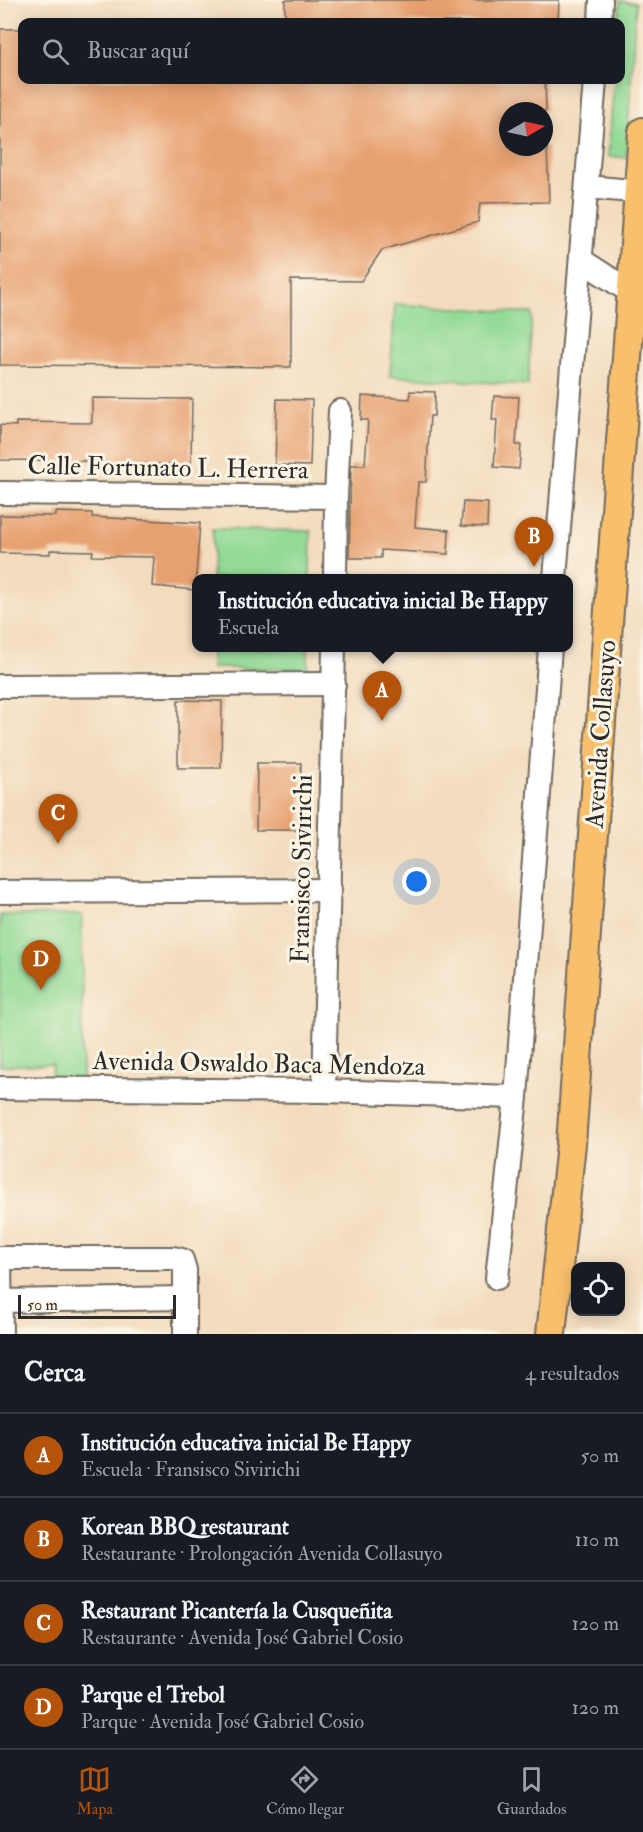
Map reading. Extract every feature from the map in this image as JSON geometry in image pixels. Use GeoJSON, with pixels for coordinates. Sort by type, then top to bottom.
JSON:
{"type":"FeatureCollection","features":[{"type":"Feature","properties":{"kind":"main road","name":"Avenida Collasuyo"},"geometry":{"type":"LineString","coordinates":[[551,1334],[571,1144],[641,192],[643,132]]}},
{"type":"Feature","properties":{"kind":"street"},"geometry":{"type":"LineString","coordinates":[[600,18],[602,0]]}},
{"type":"Feature","properties":{"kind":"street"},"geometry":{"type":"LineString","coordinates":[[555,574],[595,84]]}},
{"type":"Feature","properties":{"kind":"street"},"geometry":{"type":"LineString","coordinates":[[586,187],[641,192]]}},
{"type":"Feature","properties":{"kind":"street"},"geometry":{"type":"LineString","coordinates":[[581,260],[632,293]]}},
{"type":"Feature","properties":{"kind":"street"},"geometry":{"type":"LineString","coordinates":[[335,574],[340,411]]}},
{"type":"Feature","properties":{"kind":"street","name":"Calle Fortunato L. Herrera"},"geometry":{"type":"LineString","coordinates":[[0,493],[336,497]]}},
{"type":"Feature","properties":{"kind":"street","name":"Fransisco Sivirichi"},"geometry":{"type":"LineString","coordinates":[[324,1091],[334,652]]}},
{"type":"Feature","properties":{"kind":"street"},"geometry":{"type":"LineString","coordinates":[[497,1278],[516,1097],[550,652]]}},
{"type":"Feature","properties":{"kind":"street"},"geometry":{"type":"LineString","coordinates":[[0,686],[334,684]]}},
{"type":"Feature","properties":{"kind":"street"},"geometry":{"type":"LineString","coordinates":[[0,892],[330,891]]}},
{"type":"Feature","properties":{"kind":"street","name":"Avenida Oswaldo Baca Mendoza"},"geometry":{"type":"LineString","coordinates":[[0,1088],[324,1091],[516,1097]]}},
{"type":"Feature","properties":{"kind":"street"},"geometry":{"type":"LineString","coordinates":[[1,1334],[0,1258],[174,1258],[182,1260],[185,1270],[185,1334]]}},
{"type":"Feature","properties":{"kind":"street"},"geometry":{"type":"LineString","coordinates":[[0,1301],[185,1298]]}},
{"type":"Feature","properties":{"kind":"green space"},"geometry":{"type":"Polygon","coordinates":[[[620,1],[636,3],[626,158],[608,156],[614,84],[625,84],[625,18],[618,18],[620,1]]]}},
{"type":"Feature","properties":{"kind":"green space"},"geometry":{"type":"Polygon","coordinates":[[[395,304],[532,313],[528,385],[390,376],[395,304]]]}},
{"type":"Feature","properties":{"kind":"green space"},"geometry":{"type":"Polygon","coordinates":[[[213,528],[311,531],[310,574],[212,574],[213,528]]]}},
{"type":"Feature","properties":{"kind":"green space"},"geometry":{"type":"Polygon","coordinates":[[[211,652],[308,652],[308,669],[211,668],[211,652]]]}},
{"type":"Feature","properties":{"kind":"green space"},"geometry":{"type":"Polygon","coordinates":[[[0,915],[82,915],[82,1083],[49,1082],[53,1064],[0,1066],[0,915]]]}},
{"type":"Feature","properties":{"kind":"building"},"geometry":{"type":"Polygon","coordinates":[[[285,0],[559,0],[558,18],[285,18],[285,0]]]}},
{"type":"Feature","properties":{"kind":"building"},"geometry":{"type":"Polygon","coordinates":[[[0,29],[18,29],[18,84],[545,84],[546,102],[499,102],[499,156],[547,156],[549,202],[480,203],[478,222],[382,250],[361,281],[291,280],[291,367],[0,365],[0,29]]]}},
{"type":"Feature","properties":{"kind":"building"},"geometry":{"type":"Polygon","coordinates":[[[410,391],[435,392],[434,416],[430,416],[426,482],[418,482],[415,527],[449,530],[448,554],[381,550],[381,558],[349,558],[351,465],[365,465],[368,420],[361,420],[362,396],[410,399],[410,391]]]}},
{"type":"Feature","properties":{"kind":"building"},"geometry":{"type":"Polygon","coordinates":[[[494,396],[519,397],[516,445],[521,445],[519,469],[494,467],[497,420],[492,420],[494,396]]]}},
{"type":"Feature","properties":{"kind":"building"},"geometry":{"type":"Polygon","coordinates":[[[92,398],[192,399],[191,465],[0,460],[0,425],[16,426],[16,422],[92,423],[92,398]]]}},
{"type":"Feature","properties":{"kind":"building"},"geometry":{"type":"Polygon","coordinates":[[[277,399],[312,400],[310,466],[275,465],[277,399]]]}},
{"type":"Feature","properties":{"kind":"building"},"geometry":{"type":"Polygon","coordinates":[[[463,502],[488,503],[487,527],[461,526],[463,502]]]}},
{"type":"Feature","properties":{"kind":"building"},"geometry":{"type":"Polygon","coordinates":[[[56,512],[92,513],[92,517],[200,523],[196,574],[192,574],[192,590],[152,586],[154,557],[92,556],[93,551],[50,550],[50,554],[0,553],[0,515],[56,516],[56,512]]]}},
{"type":"Feature","properties":{"kind":"building"},"geometry":{"type":"Polygon","coordinates":[[[178,700],[222,701],[221,768],[178,768],[178,700]]]}},
{"type":"Feature","properties":{"kind":"building"},"geometry":{"type":"Polygon","coordinates":[[[257,763],[301,763],[300,830],[256,830],[257,763]]]}},
{"type":"Feature","properties":{"kind":"place","name":"Korean BBQ restaurant"},"geometry":{"type":"Point","coordinates":[534,567]}},
{"type":"Feature","properties":{"kind":"place","name":"Institución educativa inicial Be Happy"},"geometry":{"type":"Point","coordinates":[382,721]}},
{"type":"Feature","properties":{"kind":"place","name":"Restaurant Picantería la Cusqueñita"},"geometry":{"type":"Point","coordinates":[58,844]}},
{"type":"Feature","properties":{"kind":"place","name":"Parque el Trebol"},"geometry":{"type":"Point","coordinates":[41,990]}}]}
